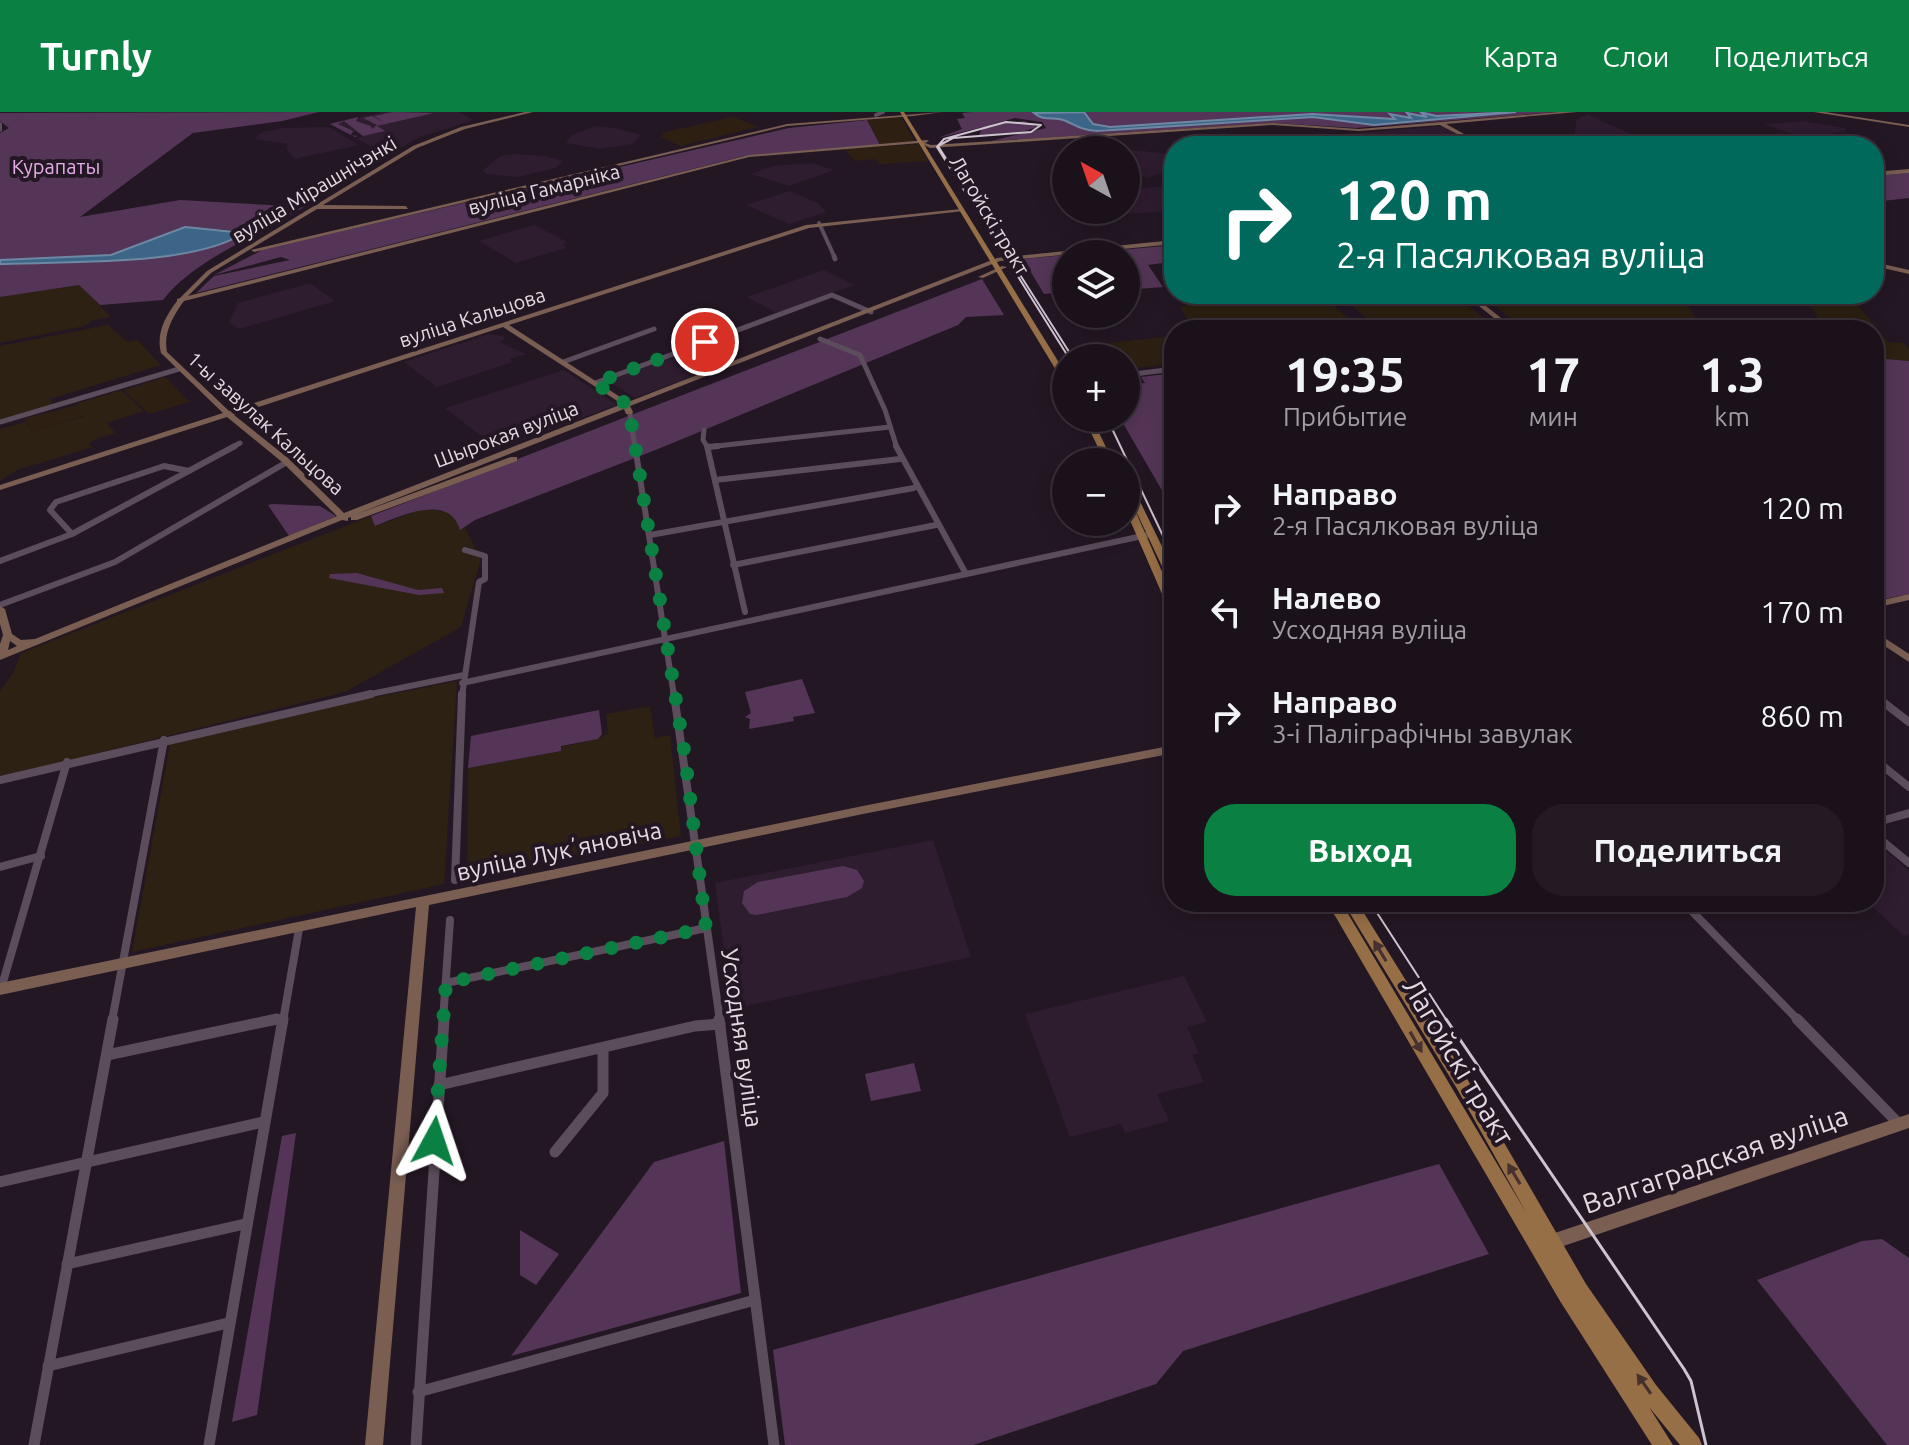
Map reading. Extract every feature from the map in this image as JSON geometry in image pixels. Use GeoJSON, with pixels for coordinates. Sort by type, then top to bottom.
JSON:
{"type":"FeatureCollection","features":[{"type":"Feature","properties":{"kind":"main road","name":"вуліца Мірашнічэнкі"},"geometry":{"type":"LineString","coordinates":[[164,353],[162,339],[179,300],[200,279],[230,259],[433,139],[531,112]]}},
{"type":"Feature","properties":{"kind":"main road"},"geometry":{"type":"LineString","coordinates":[[911,113],[941,112]]}},
{"type":"Feature","properties":{"kind":"main road","name":"вуліца Гамарніка"},"geometry":{"type":"LineString","coordinates":[[179,300],[749,156],[1273,124],[1359,130],[1575,112]]}},
{"type":"Feature","properties":{"kind":"main road"},"geometry":{"type":"LineString","coordinates":[[1816,112],[1909,126]]}},
{"type":"Feature","properties":{"kind":"main road","name":"вуліца Гамарніка"},"geometry":{"type":"LineString","coordinates":[[230,259],[271,244],[765,130],[911,113]]}},
{"type":"Feature","properties":{"kind":"main road","name":"вуліца Гамарніка"},"geometry":{"type":"LineString","coordinates":[[850,118],[911,113]]}},
{"type":"Feature","properties":{"kind":"main road","name":"Лагойскі тракт"},"geometry":{"type":"LineString","coordinates":[[911,113],[997,268],[1052,357]]}},
{"type":"Feature","properties":{"kind":"main road"},"geometry":{"type":"LineString","coordinates":[[1441,123],[1465,136]]}},
{"type":"Feature","properties":{"kind":"main road"},"geometry":{"type":"LineString","coordinates":[[1884,173],[1909,171]]}},
{"type":"Feature","properties":{"kind":"main road","name":"вуліца Гамарніка"},"geometry":{"type":"LineString","coordinates":[[315,207],[382,209],[466,199]]}},
{"type":"Feature","properties":{"kind":"main road","name":"вуліца Кальцова"},"geometry":{"type":"LineString","coordinates":[[0,488],[819,223],[965,210]]}},
{"type":"Feature","properties":{"kind":"main road"},"geometry":{"type":"LineString","coordinates":[[260,240],[258,245],[271,244]]}},
{"type":"Feature","properties":{"kind":"main road","name":"Шырокая вуліца"},"geometry":{"type":"LineString","coordinates":[[629,410],[997,268],[1164,243]]}},
{"type":"Feature","properties":{"kind":"main road"},"geometry":{"type":"LineString","coordinates":[[1884,266],[1909,272]]}},
{"type":"Feature","properties":{"kind":"main road","name":"Лагойскі тракт"},"geometry":{"type":"LineString","coordinates":[[997,268],[1052,347]]}},
{"type":"Feature","properties":{"kind":"main road"},"geometry":{"type":"LineString","coordinates":[[1480,304],[1500,320]]}},
{"type":"Feature","properties":{"kind":"main road","name":"Шырокая вуліца"},"geometry":{"type":"LineString","coordinates":[[0,656],[345,519],[357,511],[820,339],[879,311]]}},
{"type":"Feature","properties":{"kind":"main road"},"geometry":{"type":"LineString","coordinates":[[503,324],[595,383],[629,410]]}},
{"type":"Feature","properties":{"kind":"main road","name":"1-ы завулак Кальцова"},"geometry":{"type":"LineString","coordinates":[[164,353],[228,414],[287,462],[345,519]]}},
{"type":"Feature","properties":{"kind":"main road"},"geometry":{"type":"LineString","coordinates":[[1140,519],[1164,583]]}},
{"type":"Feature","properties":{"kind":"main road"},"geometry":{"type":"LineString","coordinates":[[1140,525],[1164,565]]}},
{"type":"Feature","properties":{"kind":"main road"},"geometry":{"type":"LineString","coordinates":[[1884,603],[1909,597]]}},
{"type":"Feature","properties":{"kind":"main road"},"geometry":{"type":"LineString","coordinates":[[0,607],[8,635],[0,656]]}},
{"type":"Feature","properties":{"kind":"main road"},"geometry":{"type":"LineString","coordinates":[[8,635],[26,643],[56,635]]}},
{"type":"Feature","properties":{"kind":"main road"},"geometry":{"type":"LineString","coordinates":[[1884,641],[1909,659]]}},
{"type":"Feature","properties":{"kind":"main road","name":"вуліца Лукʼяновіча"},"geometry":{"type":"LineString","coordinates":[[1,989],[697,844],[1164,751]]}},
{"type":"Feature","properties":{"kind":"main road"},"geometry":{"type":"LineString","coordinates":[[374,1445],[423,903]]}},
{"type":"Feature","properties":{"kind":"main road","name":"Лагойскі тракт"},"geometry":{"type":"LineString","coordinates":[[1340,912],[1545,1244]]}},
{"type":"Feature","properties":{"kind":"main road","name":"Лагойскі тракт"},"geometry":{"type":"LineString","coordinates":[[1356,912],[1461,1082],[1545,1244]]}},
{"type":"Feature","properties":{"kind":"main road","name":"Валгаградская вуліца"},"geometry":{"type":"LineString","coordinates":[[1545,1244],[1904,1122]]}},
{"type":"Feature","properties":{"kind":"main road"},"geometry":{"type":"LineString","coordinates":[[1545,1244],[1663,1445]]}},
{"type":"Feature","properties":{"kind":"main road"},"geometry":{"type":"LineString","coordinates":[[1545,1244],[1649,1392],[1692,1445]]}},
{"type":"Feature","properties":{"kind":"street"},"geometry":{"type":"LineString","coordinates":[[876,115],[883,112],[890,114]]}},
{"type":"Feature","properties":{"kind":"street"},"geometry":{"type":"LineString","coordinates":[[819,223],[835,259]]}},
{"type":"Feature","properties":{"kind":"street"},"geometry":{"type":"LineString","coordinates":[[595,383],[832,295],[879,311]]}},
{"type":"Feature","properties":{"kind":"street"},"geometry":{"type":"LineString","coordinates":[[563,362],[654,329]]}},
{"type":"Feature","properties":{"kind":"street"},"geometry":{"type":"LineString","coordinates":[[820,339],[860,355],[914,488],[966,574]]}},
{"type":"Feature","properties":{"kind":"street"},"geometry":{"type":"LineString","coordinates":[[0,422],[179,369]]}},
{"type":"Feature","properties":{"kind":"street"},"geometry":{"type":"LineString","coordinates":[[1140,373],[1164,370]]}},
{"type":"Feature","properties":{"kind":"street","name":"Усходняя вуліца"},"geometry":{"type":"LineString","coordinates":[[629,410],[697,844],[774,1445]]}},
{"type":"Feature","properties":{"kind":"street"},"geometry":{"type":"LineString","coordinates":[[708,447],[890,427]]}},
{"type":"Feature","properties":{"kind":"street"},"geometry":{"type":"LineString","coordinates":[[704,430],[703,440],[708,447],[723,525],[745,612]]}},
{"type":"Feature","properties":{"kind":"street"},"geometry":{"type":"LineString","coordinates":[[0,561],[72,534],[240,443]]}},
{"type":"Feature","properties":{"kind":"street"},"geometry":{"type":"LineString","coordinates":[[715,480],[900,459]]}},
{"type":"Feature","properties":{"kind":"street"},"geometry":{"type":"LineString","coordinates":[[0,607],[115,562],[287,462]]}},
{"type":"Feature","properties":{"kind":"street"},"geometry":{"type":"LineString","coordinates":[[72,534],[50,510],[56,502],[164,466],[189,471]]}},
{"type":"Feature","properties":{"kind":"street"},"geometry":{"type":"LineString","coordinates":[[650,535],[723,525],[914,488]]}},
{"type":"Feature","properties":{"kind":"street"},"geometry":{"type":"LineString","coordinates":[[733,565],[936,525]]}},
{"type":"Feature","properties":{"kind":"street"},"geometry":{"type":"LineString","coordinates":[[0,780],[164,740],[666,639],[1146,535]]}},
{"type":"Feature","properties":{"kind":"street"},"geometry":{"type":"LineString","coordinates":[[455,880],[463,679],[479,582],[485,579],[485,556],[465,550]]}},
{"type":"Feature","properties":{"kind":"street"},"geometry":{"type":"LineString","coordinates":[[1884,703],[1909,722]]}},
{"type":"Feature","properties":{"kind":"street"},"geometry":{"type":"LineString","coordinates":[[34,1445],[164,740]]}},
{"type":"Feature","properties":{"kind":"street"},"geometry":{"type":"LineString","coordinates":[[1,989],[67,762]]}},
{"type":"Feature","properties":{"kind":"street"},"geometry":{"type":"LineString","coordinates":[[1884,767],[1909,787]]}},
{"type":"Feature","properties":{"kind":"street"},"geometry":{"type":"LineString","coordinates":[[1884,820],[1909,813]]}},
{"type":"Feature","properties":{"kind":"street"},"geometry":{"type":"LineString","coordinates":[[1884,842],[1909,863]]}},
{"type":"Feature","properties":{"kind":"street"},"geometry":{"type":"LineString","coordinates":[[0,867],[41,856]]}},
{"type":"Feature","properties":{"kind":"street"},"geometry":{"type":"LineString","coordinates":[[1693,912],[1904,1122]]}},
{"type":"Feature","properties":{"kind":"street"},"geometry":{"type":"LineString","coordinates":[[416,1445],[450,920]]}},
{"type":"Feature","properties":{"kind":"street"},"geometry":{"type":"LineString","coordinates":[[446,983],[706,928]]}},
{"type":"Feature","properties":{"kind":"street"},"geometry":{"type":"LineString","coordinates":[[209,1445],[245,1224],[299,929]]}},
{"type":"Feature","properties":{"kind":"street"},"geometry":{"type":"LineString","coordinates":[[107,1055],[282,1018]]}},
{"type":"Feature","properties":{"kind":"street"},"geometry":{"type":"LineString","coordinates":[[439,1085],[695,1026],[720,1024]]}},
{"type":"Feature","properties":{"kind":"street"},"geometry":{"type":"LineString","coordinates":[[555,1152],[603,1093],[603,1048]]}},
{"type":"Feature","properties":{"kind":"street"},"geometry":{"type":"LineString","coordinates":[[0,1182],[263,1122]]}},
{"type":"Feature","properties":{"kind":"street"},"geometry":{"type":"LineString","coordinates":[[67,1264],[245,1224]]}},
{"type":"Feature","properties":{"kind":"street"},"geometry":{"type":"LineString","coordinates":[[418,1392],[755,1300]]}},
{"type":"Feature","properties":{"kind":"street"},"geometry":{"type":"LineString","coordinates":[[48,1366],[228,1323]]}},
{"type":"Feature","properties":{"kind":"shaded area"},"geometry":{"type":"Polygon","coordinates":[[[383,112],[458,112],[474,120],[420,137],[389,154],[356,139],[363,136],[356,132],[345,133],[331,124],[383,112]]]}},
{"type":"Feature","properties":{"kind":"shaded area"},"geometry":{"type":"Polygon","coordinates":[[[1587,114],[1635,136],[1577,136],[1576,120],[1587,114]]]}},
{"type":"Feature","properties":{"kind":"shaded area"},"geometry":{"type":"Polygon","coordinates":[[[733,117],[758,127],[680,146],[661,137],[665,132],[733,117]]]}},
{"type":"Feature","properties":{"kind":"shaded area"},"geometry":{"type":"Polygon","coordinates":[[[901,117],[915,142],[880,144],[867,120],[901,117]]]}},
{"type":"Feature","properties":{"kind":"shaded area"},"geometry":{"type":"Polygon","coordinates":[[[1802,121],[1845,128],[1845,131],[1821,136],[1798,136],[1764,124],[1802,121]]]}},
{"type":"Feature","properties":{"kind":"shaded area"},"geometry":{"type":"Polygon","coordinates":[[[596,126],[642,135],[632,144],[600,149],[566,143],[572,135],[596,126]]]}},
{"type":"Feature","properties":{"kind":"shaded area"},"geometry":{"type":"Polygon","coordinates":[[[1443,126],[1458,135],[1361,136],[1356,133],[1443,126]]]}},
{"type":"Feature","properties":{"kind":"shaded area"},"geometry":{"type":"Polygon","coordinates":[[[329,127],[359,145],[294,159],[286,147],[288,144],[255,139],[262,132],[284,128],[329,127]]]}},
{"type":"Feature","properties":{"kind":"shaded area"},"geometry":{"type":"Polygon","coordinates":[[[918,144],[928,161],[880,164],[875,159],[855,161],[845,149],[918,144]]]}},
{"type":"Feature","properties":{"kind":"shaded area"},"geometry":{"type":"Polygon","coordinates":[[[1140,151],[1164,153],[1164,171],[1148,178],[1140,176],[1140,151]]]}},
{"type":"Feature","properties":{"kind":"shaded area"},"geometry":{"type":"Polygon","coordinates":[[[514,154],[564,161],[555,168],[518,177],[486,174],[483,170],[501,156],[514,154]]]}},
{"type":"Feature","properties":{"kind":"shaded area"},"geometry":{"type":"Polygon","coordinates":[[[812,163],[834,170],[789,186],[751,174],[773,166],[812,163]]]}},
{"type":"Feature","properties":{"kind":"shaded area"},"geometry":{"type":"Polygon","coordinates":[[[1164,186],[1164,212],[1140,213],[1140,189],[1164,186]]]}},
{"type":"Feature","properties":{"kind":"shaded area"},"geometry":{"type":"Polygon","coordinates":[[[790,191],[819,204],[826,212],[789,224],[746,205],[790,191]]]}},
{"type":"Feature","properties":{"kind":"shaded area"},"geometry":{"type":"Polygon","coordinates":[[[534,225],[567,242],[563,244],[566,248],[516,263],[479,241],[534,225]]]}},
{"type":"Feature","properties":{"kind":"shaded area"},"geometry":{"type":"Polygon","coordinates":[[[824,270],[854,285],[777,313],[747,297],[824,270]]]}},
{"type":"Feature","properties":{"kind":"shaded area"},"geometry":{"type":"Polygon","coordinates":[[[310,283],[335,301],[239,329],[229,322],[238,303],[310,283]]]}},
{"type":"Feature","properties":{"kind":"shaded area"},"geometry":{"type":"Polygon","coordinates":[[[79,285],[111,317],[93,320],[85,326],[0,343],[0,297],[79,285]]]}},
{"type":"Feature","properties":{"kind":"shaded area"},"geometry":{"type":"Polygon","coordinates":[[[1332,304],[1350,320],[1187,320],[1180,307],[1332,304]]]}},
{"type":"Feature","properties":{"kind":"shaded area"},"geometry":{"type":"Polygon","coordinates":[[[1350,304],[1466,304],[1487,320],[1369,320],[1350,304]]]}},
{"type":"Feature","properties":{"kind":"shaded area"},"geometry":{"type":"Polygon","coordinates":[[[1492,304],[1685,304],[1696,320],[1512,320],[1492,304]]]}},
{"type":"Feature","properties":{"kind":"shaded area"},"geometry":{"type":"Polygon","coordinates":[[[1809,304],[1857,304],[1870,320],[1819,320],[1809,304]]]}},
{"type":"Feature","properties":{"kind":"shaded area"},"geometry":{"type":"Polygon","coordinates":[[[108,325],[127,342],[137,340],[161,365],[50,399],[53,404],[0,420],[0,346],[108,325]]]}},
{"type":"Feature","properties":{"kind":"shaded area"},"geometry":{"type":"Polygon","coordinates":[[[489,334],[502,336],[506,339],[499,342],[526,354],[510,359],[512,362],[437,387],[404,362],[489,334]]]}},
{"type":"Feature","properties":{"kind":"shaded area"},"geometry":{"type":"Polygon","coordinates":[[[1164,337],[1164,365],[1140,368],[1140,344],[1098,344],[1164,337]]]}},
{"type":"Feature","properties":{"kind":"shaded area"},"geometry":{"type":"Polygon","coordinates":[[[1884,337],[1888,342],[1903,343],[1909,349],[1909,361],[1884,359],[1884,337]]]}},
{"type":"Feature","properties":{"kind":"shaded area"},"geometry":{"type":"Polygon","coordinates":[[[692,350],[720,366],[635,398],[608,381],[692,350]]]}},
{"type":"Feature","properties":{"kind":"shaded area"},"geometry":{"type":"Polygon","coordinates":[[[564,370],[617,405],[498,449],[445,408],[564,370]]]}},
{"type":"Feature","properties":{"kind":"shaded area"},"geometry":{"type":"Polygon","coordinates":[[[165,377],[189,402],[149,414],[124,390],[165,377]]]}},
{"type":"Feature","properties":{"kind":"shaded area"},"geometry":{"type":"Polygon","coordinates":[[[121,390],[144,411],[107,423],[115,433],[88,445],[93,447],[17,470],[0,481],[0,429],[25,422],[33,431],[85,416],[76,404],[121,390]]]}},
{"type":"Feature","properties":{"kind":"shaded area"},"geometry":{"type":"Polygon","coordinates":[[[76,405],[86,415],[33,431],[24,419],[76,405]]]}},
{"type":"Feature","properties":{"kind":"shaded area"},"geometry":{"type":"Polygon","coordinates":[[[425,508],[446,512],[463,525],[481,559],[461,627],[345,692],[0,777],[0,691],[13,673],[21,653],[371,516],[376,526],[425,508]]]}},
{"type":"Feature","properties":{"kind":"shaded area"},"geometry":{"type":"Polygon","coordinates":[[[457,681],[444,884],[132,952],[170,744],[301,712],[457,681]]]}},
{"type":"Feature","properties":{"kind":"shaded area"},"geometry":{"type":"Polygon","coordinates":[[[650,706],[655,738],[670,735],[681,836],[467,880],[468,768],[561,751],[561,747],[598,739],[608,733],[606,714],[650,706]]]}},
{"type":"Feature","properties":{"kind":"shaded area"},"geometry":{"type":"Polygon","coordinates":[[[933,840],[971,957],[732,1009],[715,883],[933,840]]]}},
{"type":"Feature","properties":{"kind":"shaded area"},"geometry":{"type":"Polygon","coordinates":[[[1884,849],[1909,871],[1909,934],[1904,936],[1878,912],[1884,912],[1884,849]]]}},
{"type":"Feature","properties":{"kind":"shaded area"},"geometry":{"type":"Polygon","coordinates":[[[1184,976],[1207,1022],[1187,1027],[1199,1053],[1192,1055],[1204,1082],[1157,1094],[1169,1121],[1125,1133],[1121,1124],[1070,1137],[1025,1014],[1184,976]]]}},
{"type":"Feature","properties":{"kind":"green space","name":"Курапаты"},"geometry":{"type":"Polygon","coordinates":[[[319,112],[282,121],[193,133],[80,217],[180,200],[304,207],[209,260],[163,300],[100,305],[79,285],[0,297],[0,264],[161,257],[220,243],[241,231],[185,227],[111,255],[0,260],[0,133],[9,128],[0,121],[0,113],[319,112]]]}},
{"type":"Feature","properties":{"kind":"green space"},"geometry":{"type":"Polygon","coordinates":[[[393,112],[434,113],[377,126],[385,131],[363,136],[344,121],[338,124],[353,131],[351,135],[330,124],[358,117],[356,121],[372,129],[377,125],[363,118],[372,116],[385,123],[374,116],[393,112]]]}},
{"type":"Feature","properties":{"kind":"green space"},"geometry":{"type":"Polygon","coordinates":[[[1556,112],[1356,128],[1274,123],[991,141],[1046,128],[1042,122],[1015,118],[990,125],[1024,121],[1037,127],[1022,132],[979,135],[983,127],[938,138],[962,129],[957,119],[965,118],[962,113],[1556,112]]]}},
{"type":"Feature","properties":{"kind":"green space"},"geometry":{"type":"Polygon","coordinates":[[[867,120],[880,145],[744,156],[196,293],[214,276],[290,260],[281,257],[214,275],[264,249],[789,128],[867,120]]]}},
{"type":"Feature","properties":{"kind":"green space"},"geometry":{"type":"Polygon","coordinates":[[[1909,173],[1909,198],[1884,201],[1884,175],[1909,173]]]}},
{"type":"Feature","properties":{"kind":"green space"},"geometry":{"type":"Polygon","coordinates":[[[1164,246],[1164,263],[1148,265],[1163,287],[1140,289],[1140,248],[1164,246]]]}},
{"type":"Feature","properties":{"kind":"green space"},"geometry":{"type":"Polygon","coordinates":[[[1052,256],[1052,293],[1044,294],[1023,259],[1052,256]]]}},
{"type":"Feature","properties":{"kind":"green space"},"geometry":{"type":"Polygon","coordinates":[[[982,279],[1004,315],[966,317],[958,325],[658,449],[475,520],[460,530],[454,519],[445,512],[435,510],[410,513],[375,526],[371,516],[982,279]]]}},
{"type":"Feature","properties":{"kind":"green space"},"geometry":{"type":"Polygon","coordinates":[[[1884,359],[1909,361],[1909,594],[1884,599],[1884,359]]]}},
{"type":"Feature","properties":{"kind":"green space"},"geometry":{"type":"Polygon","coordinates":[[[1164,374],[1164,494],[1128,432],[1140,432],[1140,384],[1145,383],[1141,377],[1164,374]]]}},
{"type":"Feature","properties":{"kind":"green space"},"geometry":{"type":"Polygon","coordinates":[[[268,505],[320,506],[336,516],[289,536],[268,505]]]}},
{"type":"Feature","properties":{"kind":"green space"},"geometry":{"type":"Polygon","coordinates":[[[357,573],[418,590],[442,588],[444,593],[419,595],[329,578],[330,574],[357,573]]]}},
{"type":"Feature","properties":{"kind":"green space"},"geometry":{"type":"Polygon","coordinates":[[[802,679],[815,713],[793,717],[794,721],[749,729],[750,719],[745,717],[751,713],[745,692],[802,679]]]}},
{"type":"Feature","properties":{"kind":"green space"},"geometry":{"type":"Polygon","coordinates":[[[599,710],[602,734],[598,739],[561,746],[561,751],[468,768],[471,736],[599,710]]]}},
{"type":"Feature","properties":{"kind":"green space"},"geometry":{"type":"Polygon","coordinates":[[[843,866],[857,870],[864,881],[862,888],[847,897],[757,915],[750,914],[742,903],[744,891],[758,882],[843,866]]]}},
{"type":"Feature","properties":{"kind":"green space"},"geometry":{"type":"Polygon","coordinates":[[[914,1063],[921,1091],[871,1101],[865,1074],[914,1063]]]}},
{"type":"Feature","properties":{"kind":"green space"},"geometry":{"type":"Polygon","coordinates":[[[296,1133],[257,1415],[232,1422],[282,1136],[296,1133]]]}},
{"type":"Feature","properties":{"kind":"green space"},"geometry":{"type":"Polygon","coordinates":[[[724,1141],[741,1293],[511,1356],[654,1162],[724,1141]]]}},
{"type":"Feature","properties":{"kind":"green space"},"geometry":{"type":"Polygon","coordinates":[[[1439,1164],[1489,1254],[1183,1351],[1156,1384],[973,1445],[785,1445],[773,1350],[1439,1164]]]}},
{"type":"Feature","properties":{"kind":"green space"},"geometry":{"type":"Polygon","coordinates":[[[520,1230],[559,1254],[536,1285],[520,1275],[520,1230]]]}},
{"type":"Feature","properties":{"kind":"green space"},"geometry":{"type":"Polygon","coordinates":[[[1882,1239],[1909,1258],[1909,1445],[1887,1445],[1757,1280],[1862,1241],[1882,1239]]]}},
{"type":"Feature","properties":{"kind":"water"},"geometry":{"type":"Polygon","coordinates":[[[1084,112],[1093,124],[1110,127],[1312,114],[1395,119],[1390,114],[1411,118],[1407,113],[1427,117],[1420,112],[1436,116],[1516,112],[1374,125],[1313,117],[1097,131],[1034,113],[1084,112]]]}},
{"type":"Feature","properties":{"kind":"water"},"geometry":{"type":"Polygon","coordinates":[[[185,227],[244,233],[193,252],[160,257],[0,264],[0,260],[111,255],[185,227]]]}},
{"type":"Feature","properties":{"kind":"tram line"},"geometry":{"type":"LineString","coordinates":[[1060,344],[937,147],[944,139],[1006,122],[1041,125],[1031,132],[953,138],[938,146],[1064,344]]}},
{"type":"Feature","properties":{"kind":"tram line"},"geometry":{"type":"LineString","coordinates":[[1114,432],[1164,538]]}},
{"type":"Feature","properties":{"kind":"tram line"},"geometry":{"type":"LineString","coordinates":[[1376,912],[1447,1021]]}},
{"type":"Feature","properties":{"kind":"tram line"},"geometry":{"type":"LineString","coordinates":[[1446,1019],[1684,1369],[1691,1381],[1706,1445]]}},
{"type":"Feature","properties":{"kind":"route"},"geometry":{"type":"LineString","coordinates":[[434,1141],[446,983],[706,928],[685,756],[630,414],[625,403],[595,383],[705,342]]}}]}
